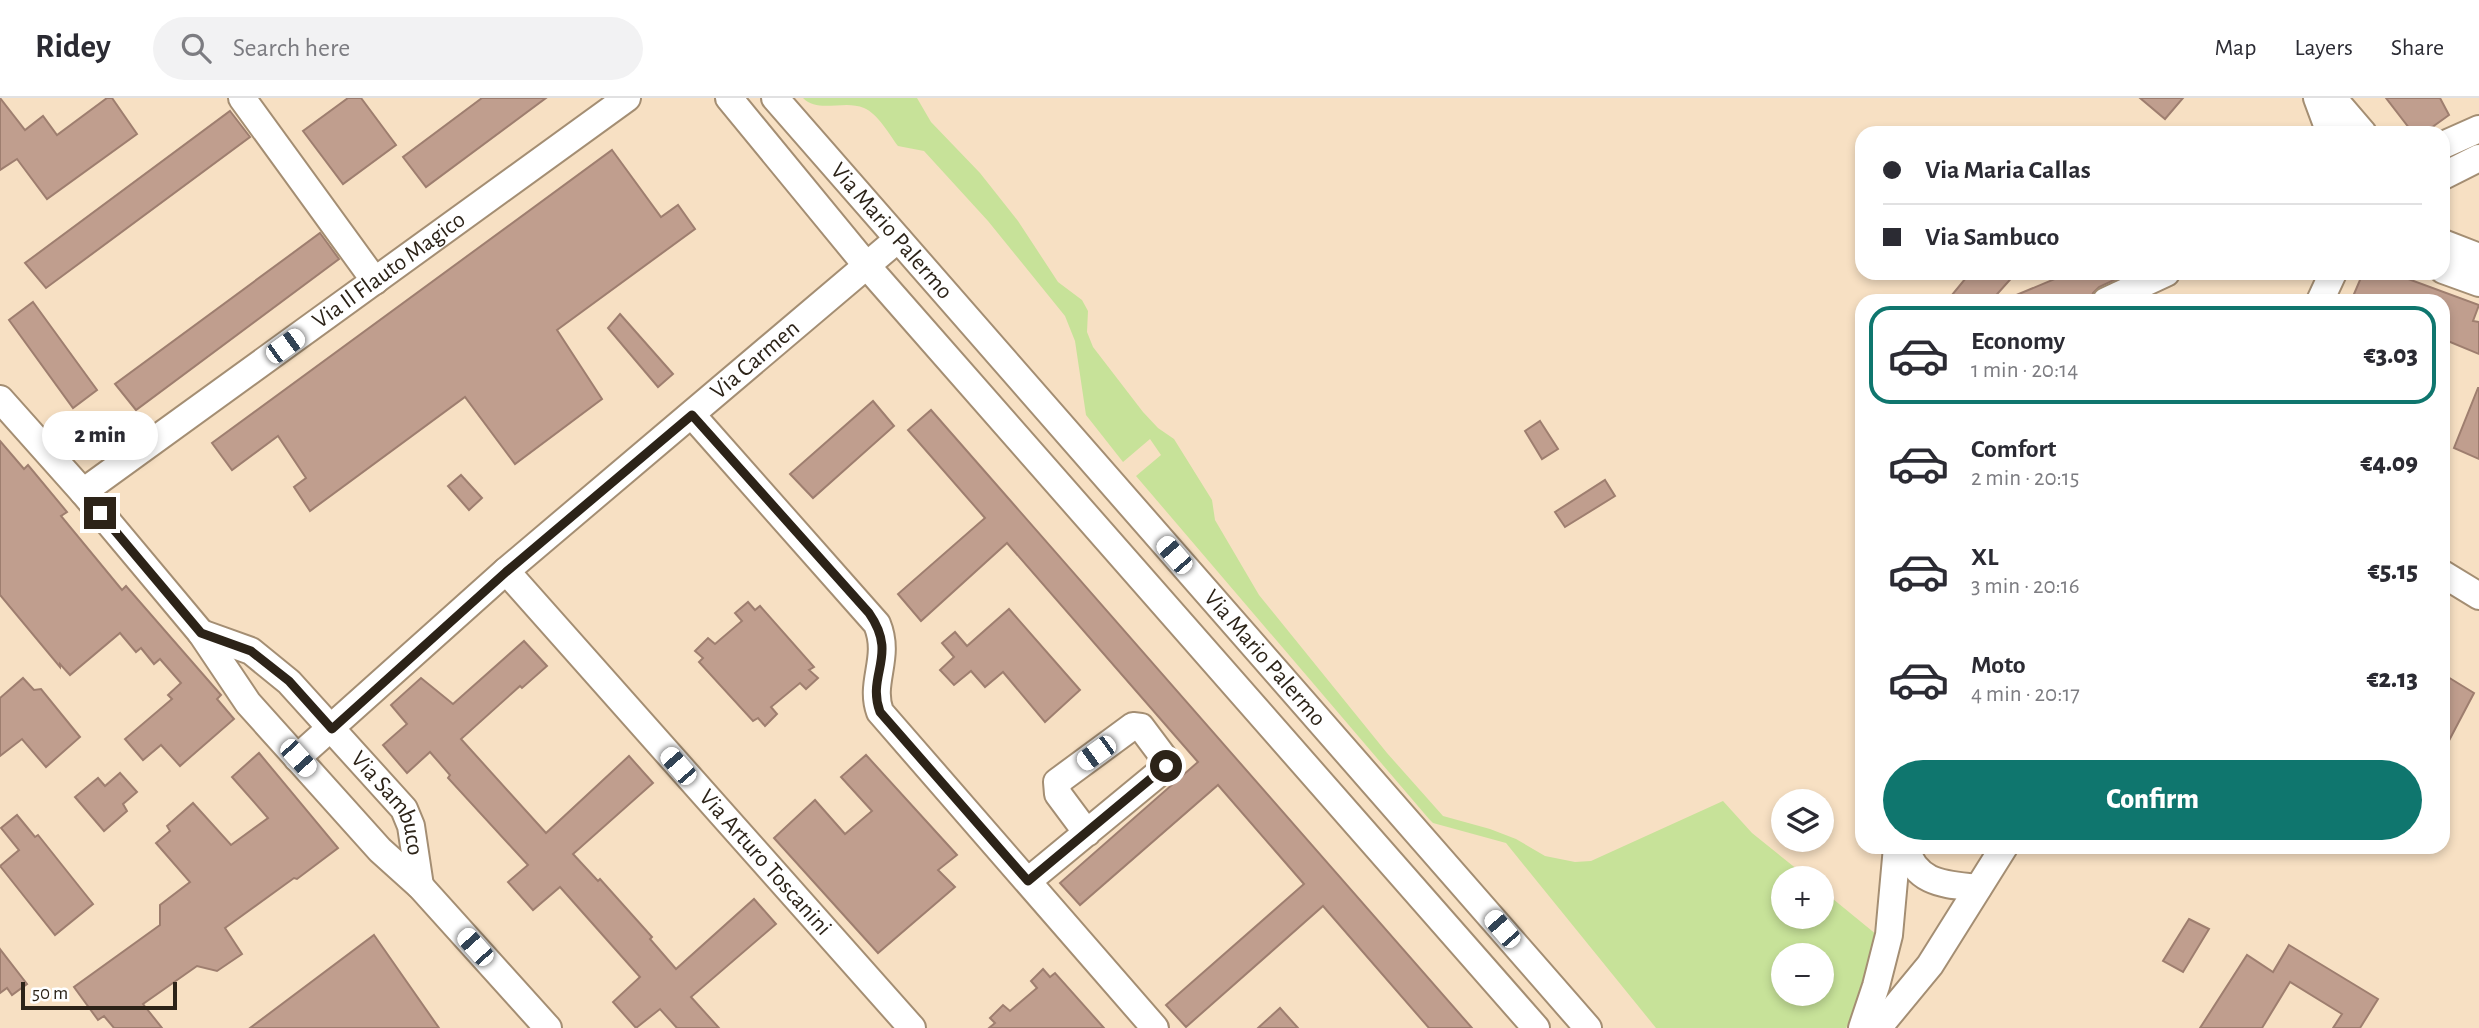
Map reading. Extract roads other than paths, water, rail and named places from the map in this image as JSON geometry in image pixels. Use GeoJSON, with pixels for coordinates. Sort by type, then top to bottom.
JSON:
{"type":"FeatureCollection","features":[{"type":"Feature","properties":{"kind":"street"},"geometry":{"type":"LineString","coordinates":[[242,98],[374,281]]}},
{"type":"Feature","properties":{"kind":"street","name":"Via Il Flauto Magico"},"geometry":{"type":"LineString","coordinates":[[83,492],[627,98]]}},
{"type":"Feature","properties":{"kind":"street","name":"Via Mario Palermo"},"geometry":{"type":"LineString","coordinates":[[729,98],[867,266],[1536,1028]]}},
{"type":"Feature","properties":{"kind":"street","name":"Via Mario Palermo"},"geometry":{"type":"LineString","coordinates":[[775,98],[1588,1028]]}},
{"type":"Feature","properties":{"kind":"street"},"geometry":{"type":"LineString","coordinates":[[2313,126],[2322,99]]}},
{"type":"Feature","properties":{"kind":"street"},"geometry":{"type":"LineString","coordinates":[[2322,99],[2328,126]]}},
{"type":"Feature","properties":{"kind":"street"},"geometry":{"type":"LineString","coordinates":[[2322,99],[2354,126]]}},
{"type":"Feature","properties":{"kind":"street"},"geometry":{"type":"LineString","coordinates":[[2450,142],[2479,129]]}},
{"type":"Feature","properties":{"kind":"street"},"geometry":{"type":"LineString","coordinates":[[2450,172],[2479,158]]}},
{"type":"Feature","properties":{"kind":"street","name":"Via Carmen"},"geometry":{"type":"LineString","coordinates":[[298,758],[506,572],[898,239]]}},
{"type":"Feature","properties":{"kind":"street"},"geometry":{"type":"LineString","coordinates":[[2450,246],[2479,257]]}},
{"type":"Feature","properties":{"kind":"street"},"geometry":{"type":"LineString","coordinates":[[2450,273],[2479,283]]}},
{"type":"Feature","properties":{"kind":"street"},"geometry":{"type":"LineString","coordinates":[[2121,294],[2151,280]]}},
{"type":"Feature","properties":{"kind":"street","name":"Via Sambuco"},"geometry":{"type":"LineString","coordinates":[[0,399],[83,492],[201,633],[248,703],[380,850],[419,886],[548,1028]]}},
{"type":"Feature","properties":{"kind":"street"},"geometry":{"type":"LineString","coordinates":[[692,415],[869,613],[882,638],[877,690],[880,712],[1154,1028]]}},
{"type":"Feature","properties":{"kind":"street","name":"Via Arturo Toscanini"},"geometry":{"type":"LineString","coordinates":[[506,572],[912,1028]]}},
{"type":"Feature","properties":{"kind":"street"},"geometry":{"type":"LineString","coordinates":[[2450,578],[2479,596]]}},
{"type":"Feature","properties":{"kind":"street","name":"Via Sambuco"},"geometry":{"type":"LineString","coordinates":[[201,633],[251,651],[289,681],[404,809],[411,826],[419,886]]}},
{"type":"Feature","properties":{"kind":"street"},"geometry":{"type":"LineString","coordinates":[[1028,881],[1087,833]]}},
{"type":"Feature","properties":{"kind":"street"},"geometry":{"type":"LineString","coordinates":[[1862,1028],[1889,935],[1896,854]]}},
{"type":"Feature","properties":{"kind":"street"},"geometry":{"type":"LineString","coordinates":[[1909,854],[1917,869],[1932,881],[1978,888]]}},
{"type":"Feature","properties":{"kind":"street"},"geometry":{"type":"LineString","coordinates":[[1878,1028],[1930,965],[2000,854]]}},
{"type":"Feature","properties":{"kind":"street"},"geometry":{"type":"LineString","coordinates":[[1903,1028],[1930,965]]}}]}
